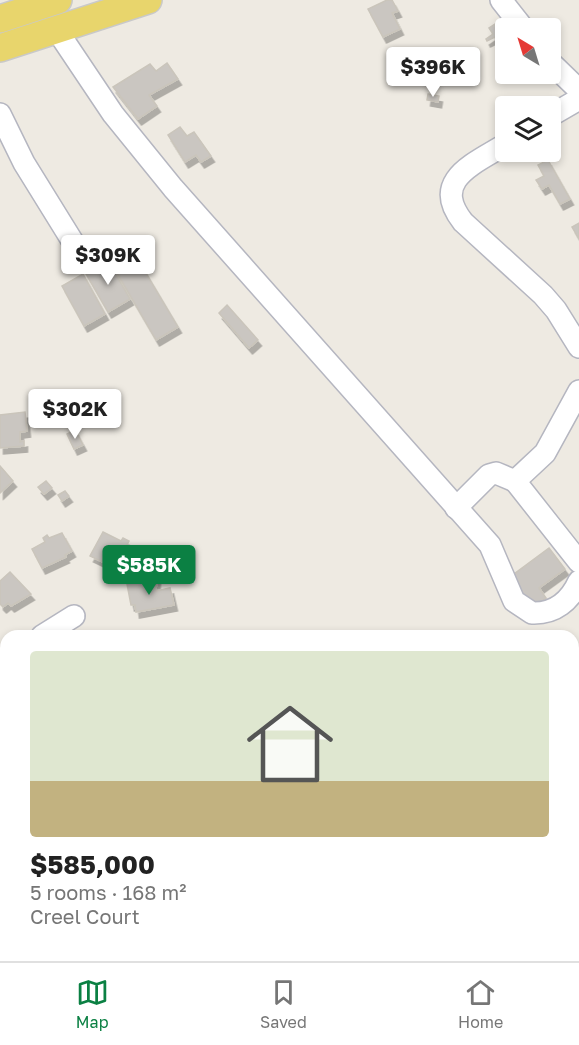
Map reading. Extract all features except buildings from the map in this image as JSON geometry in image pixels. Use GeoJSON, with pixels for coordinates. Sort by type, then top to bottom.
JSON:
{"type":"FeatureCollection","features":[{"type":"Feature","properties":{"kind":"main road"},"geometry":{"type":"LineString","coordinates":[[0,19],[58,0]]}},
{"type":"Feature","properties":{"kind":"main road"},"geometry":{"type":"LineString","coordinates":[[0,48],[148,0]]}},
{"type":"Feature","properties":{"kind":"street"},"geometry":{"type":"LineString","coordinates":[[501,0],[515,18]]}},
{"type":"Feature","properties":{"kind":"street"},"geometry":{"type":"LineString","coordinates":[[56,28],[81,69],[113,114],[173,188],[493,549],[510,594],[525,610],[541,614],[554,609],[569,598],[579,581]]}},
{"type":"Feature","properties":{"kind":"street"},"geometry":{"type":"LineString","coordinates":[[561,73],[579,90]]}},
{"type":"Feature","properties":{"kind":"street"},"geometry":{"type":"LineString","coordinates":[[561,110],[579,99]]}},
{"type":"Feature","properties":{"kind":"street"},"geometry":{"type":"LineString","coordinates":[[0,114],[24,163],[76,248]]}},
{"type":"Feature","properties":{"kind":"street"},"geometry":{"type":"LineString","coordinates":[[495,151],[459,173],[453,183],[454,206],[463,222],[556,310],[579,347]]}},
{"type":"Feature","properties":{"kind":"street"},"geometry":{"type":"LineString","coordinates":[[515,481],[545,453],[579,392]]}},
{"type":"Feature","properties":{"kind":"street"},"geometry":{"type":"LineString","coordinates":[[456,508],[489,475],[496,473],[515,481],[579,562]]}},
{"type":"Feature","properties":{"kind":"street"},"geometry":{"type":"LineString","coordinates":[[52,630],[74,616]]}}]}
